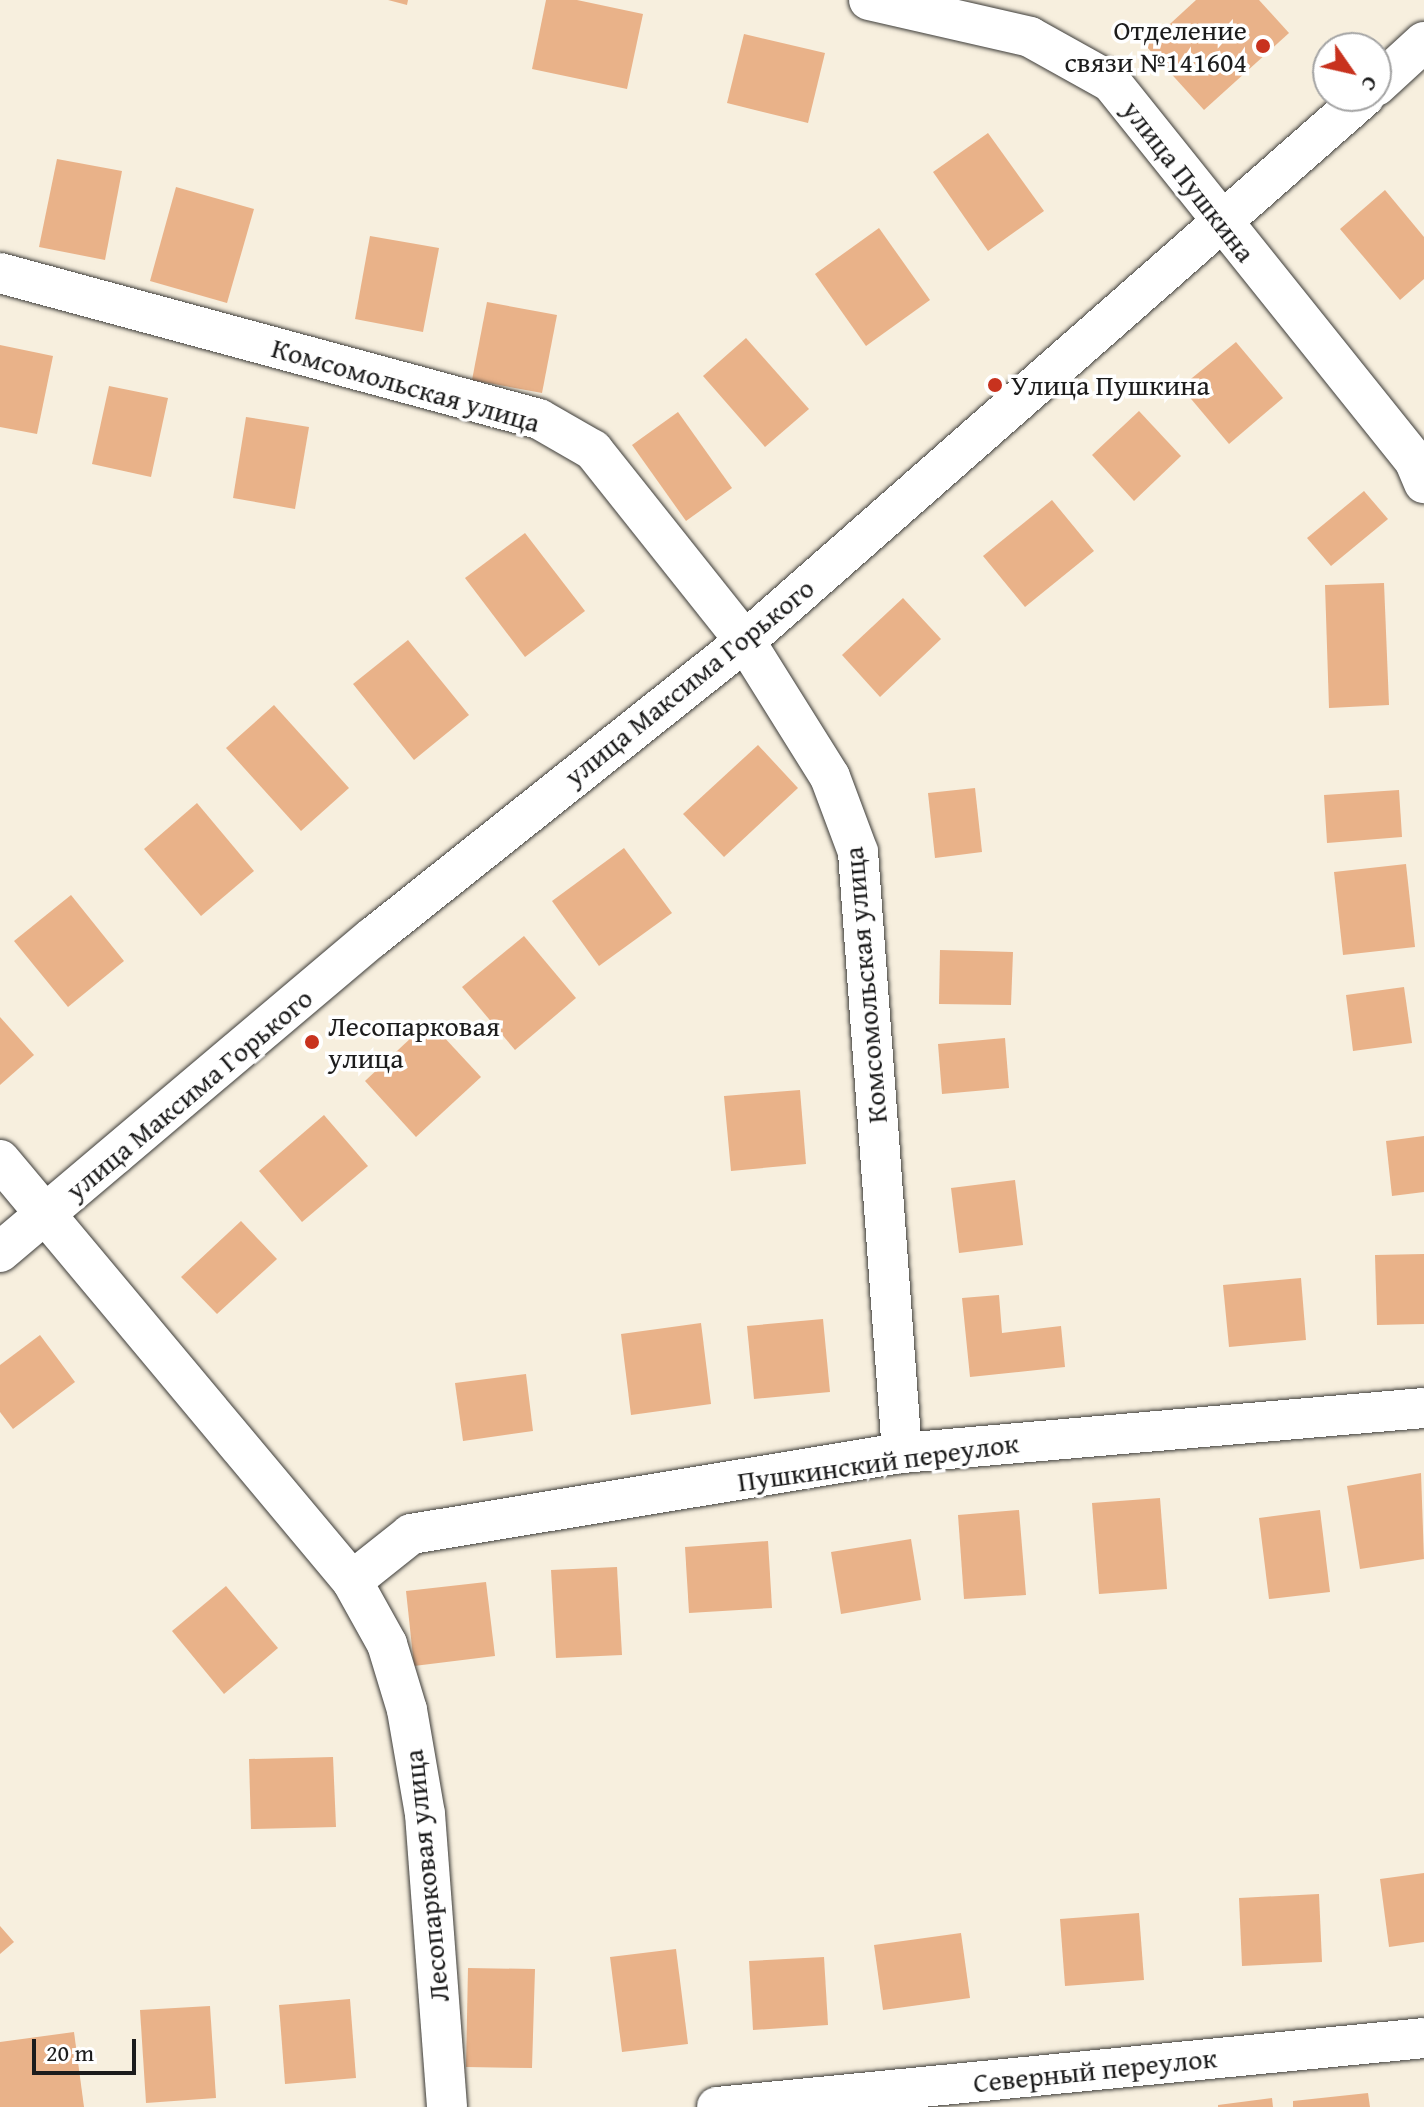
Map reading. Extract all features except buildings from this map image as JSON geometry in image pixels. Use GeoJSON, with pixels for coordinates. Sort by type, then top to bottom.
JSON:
{"type":"FeatureCollection","features":[{"type":"Feature","properties":{"kind":"street","name":"улица Пушкина"},"geometry":{"type":"LineString","coordinates":[[869,0],[1030,37],[1111,82],[1415,462],[1424,483]]}},
{"type":"Feature","properties":{"kind":"street"},"geometry":{"type":"LineString","coordinates":[[1392,71],[1424,42]]}},
{"type":"Feature","properties":{"kind":"street","name":"улица Максима Горького"},"geometry":{"type":"LineString","coordinates":[[0,1252],[304,1001],[372,938],[745,641],[1347,112]]}},
{"type":"Feature","properties":{"kind":"street","name":"Комсомольская улица"},"geometry":{"type":"LineString","coordinates":[[0,273],[539,419],[593,450],[745,641],[830,777],[858,852],[902,1453]]}},
{"type":"Feature","properties":{"kind":"street","name":"Лесопарковая улица"},"geometry":{"type":"LineString","coordinates":[[0,1160],[352,1581],[387,1644],[407,1710],[425,1814],[447,2107]]}},
{"type":"Feature","properties":{"kind":"street","name":"Пушкинский переулок"},"geometry":{"type":"LineString","coordinates":[[352,1581],[411,1534],[902,1453],[1424,1408]]}},
{"type":"Feature","properties":{"kind":"street","name":"Северный переулок"},"geometry":{"type":"LineString","coordinates":[[717,2107],[1424,2038]]}},
{"type":"Feature","properties":{"kind":"place","name":"Отделение связи №141604"},"geometry":{"type":"Point","coordinates":[1263,46]}},
{"type":"Feature","properties":{"kind":"place","name":"Улица Пушкина"},"geometry":{"type":"Point","coordinates":[995,385]}},
{"type":"Feature","properties":{"kind":"place","name":"Лесопарковая улица"},"geometry":{"type":"Point","coordinates":[312,1042]}}]}
